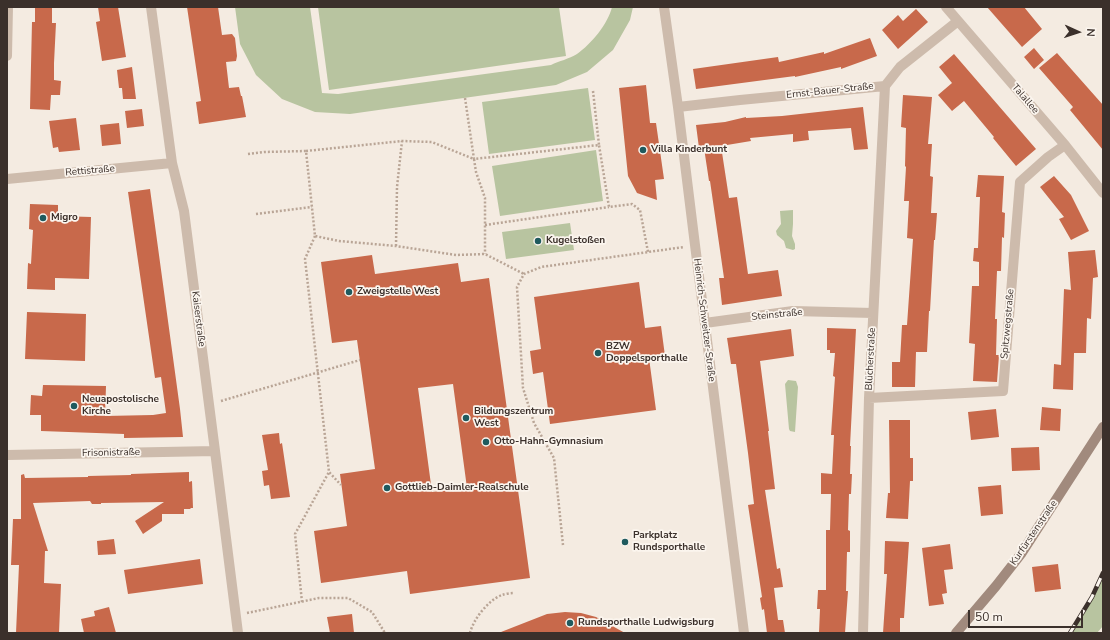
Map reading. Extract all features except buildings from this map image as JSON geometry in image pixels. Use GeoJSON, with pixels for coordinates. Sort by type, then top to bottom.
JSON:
{"type":"FeatureCollection","features":[{"type":"Feature","properties":{"kind":"street"},"geometry":{"type":"LineString","coordinates":[[7,56],[8,7]]}},
{"type":"Feature","properties":{"kind":"street","name":"Kaiserstraße"},"geometry":{"type":"LineString","coordinates":[[151,7],[172,164],[184,211],[238,633]]}},
{"type":"Feature","properties":{"kind":"street","name":"Heinrich-Schweitzer-Straße"},"geometry":{"type":"LineString","coordinates":[[664,7],[678,107],[744,633]]}},
{"type":"Feature","properties":{"kind":"street","name":"Talallee"},"geometry":{"type":"LineString","coordinates":[[946,7],[1065,145],[1103,193]]}},
{"type":"Feature","properties":{"kind":"street","name":"Ernst-Bauer-Straße"},"geometry":{"type":"LineString","coordinates":[[678,107],[885,86],[900,67],[958,21]]}},
{"type":"Feature","properties":{"kind":"street","name":"Blücherstraße"},"geometry":{"type":"LineString","coordinates":[[863,633],[869,398],[885,86]]}},
{"type":"Feature","properties":{"kind":"street","name":"Spitzwegstraße"},"geometry":{"type":"LineString","coordinates":[[869,398],[1003,390],[1020,182],[1048,157],[1065,145]]}},
{"type":"Feature","properties":{"kind":"street","name":"Rettistraße"},"geometry":{"type":"LineString","coordinates":[[7,179],[172,164]]}},
{"type":"Feature","properties":{"kind":"street","name":"Steinstraße"},"geometry":{"type":"LineString","coordinates":[[705,324],[793,311],[873,313]]}},
{"type":"Feature","properties":{"kind":"street","name":"Kurfürstenstraße"},"geometry":{"type":"LineString","coordinates":[[956,633],[1021,554],[1103,427]]}},
{"type":"Feature","properties":{"kind":"street","name":"Frisonistraße"},"geometry":{"type":"LineString","coordinates":[[7,454],[215,451]]}},
{"type":"Feature","properties":{"kind":"path"},"geometry":{"type":"LineString","coordinates":[[593,91],[599,145],[609,207]]}},
{"type":"Feature","properties":{"kind":"path"},"geometry":{"type":"LineString","coordinates":[[465,98],[476,172],[485,198],[485,254]]}},
{"type":"Feature","properties":{"kind":"path"},"geometry":{"type":"LineString","coordinates":[[248,154],[306,151],[402,141],[432,142],[474,159],[599,145]]}},
{"type":"Feature","properties":{"kind":"path"},"geometry":{"type":"LineString","coordinates":[[396,246],[397,187],[402,141]]}},
{"type":"Feature","properties":{"kind":"path"},"geometry":{"type":"LineString","coordinates":[[302,602],[295,534],[329,472],[305,259],[315,236],[306,151]]}},
{"type":"Feature","properties":{"kind":"path"},"geometry":{"type":"LineString","coordinates":[[485,225],[632,204],[640,210],[648,252]]}},
{"type":"Feature","properties":{"kind":"path"},"geometry":{"type":"LineString","coordinates":[[256,214],[312,208]]}},
{"type":"Feature","properties":{"kind":"path"},"geometry":{"type":"LineString","coordinates":[[315,236],[339,241],[396,246],[456,255],[485,254],[524,274]]}},
{"type":"Feature","properties":{"kind":"path"},"geometry":{"type":"LineString","coordinates":[[563,545],[554,458],[534,423],[523,388],[517,287],[524,274],[540,267],[678,248]]}},
{"type":"Feature","properties":{"kind":"path"},"geometry":{"type":"LineString","coordinates":[[209,405],[360,360]]}},
{"type":"Feature","properties":{"kind":"path"},"geometry":{"type":"LineString","coordinates":[[329,472],[341,485]]}},
{"type":"Feature","properties":{"kind":"path"},"geometry":{"type":"LineString","coordinates":[[470,633],[472,626],[487,605],[502,595],[514,593]]}},
{"type":"Feature","properties":{"kind":"path"},"geometry":{"type":"LineString","coordinates":[[235,615],[319,598],[348,598],[372,612],[385,633]]}},
{"type":"Feature","properties":{"kind":"green space"},"geometry":{"type":"Polygon","coordinates":[[[235,7],[310,7],[322,93],[338,94],[551,65],[574,56],[588,45],[603,27],[612,7],[633,7],[630,20],[613,50],[587,72],[556,85],[350,114],[315,112],[282,99],[256,75],[240,44],[235,7]]]}},
{"type":"Feature","properties":{"kind":"green space"},"geometry":{"type":"Polygon","coordinates":[[[318,7],[559,7],[566,56],[329,90],[318,7]]]}},
{"type":"Feature","properties":{"kind":"green space"},"geometry":{"type":"Polygon","coordinates":[[[588,88],[595,140],[489,154],[482,102],[588,88]]]}},
{"type":"Feature","properties":{"kind":"green space"},"geometry":{"type":"Polygon","coordinates":[[[596,150],[603,201],[500,216],[492,166],[596,150]]]}},
{"type":"Feature","properties":{"kind":"green space"},"geometry":{"type":"Polygon","coordinates":[[[793,210],[792,236],[795,249],[793,250],[786,248],[784,241],[777,235],[776,231],[781,224],[780,211],[793,210]]]}},
{"type":"Feature","properties":{"kind":"green space","name":"Kugelstoßen"},"geometry":{"type":"Polygon","coordinates":[[[570,223],[574,250],[506,259],[502,232],[570,223]]]}},
{"type":"Feature","properties":{"kind":"green space"},"geometry":{"type":"Polygon","coordinates":[[[788,380],[796,381],[798,387],[795,432],[790,431],[789,429],[785,384],[788,380]]]}},
{"type":"Feature","properties":{"kind":"green space"},"geometry":{"type":"Polygon","coordinates":[[[1103,577],[1103,626],[1097,633],[1072,633],[1093,598],[1103,577]]]}},
{"type":"Feature","properties":{"kind":"railway"},"geometry":{"type":"LineString","coordinates":[[1070,633],[1092,597],[1103,573]]}},
{"type":"Feature","properties":{"kind":"place","name":"Villa Kinderbunt"},"geometry":{"type":"Point","coordinates":[643,150]}},
{"type":"Feature","properties":{"kind":"place","name":"Migro"},"geometry":{"type":"Point","coordinates":[43,218]}},
{"type":"Feature","properties":{"kind":"place","name":"Kugelstoßen"},"geometry":{"type":"Point","coordinates":[538,241]}},
{"type":"Feature","properties":{"kind":"place","name":"Zweigstelle West"},"geometry":{"type":"Point","coordinates":[349,292]}},
{"type":"Feature","properties":{"kind":"place","name":"BZW Doppelsporthalle"},"geometry":{"type":"Point","coordinates":[598,353]}},
{"type":"Feature","properties":{"kind":"place","name":"Neuapostolische Kirche"},"geometry":{"type":"Point","coordinates":[74,406]}},
{"type":"Feature","properties":{"kind":"place","name":"Bildungszentrum West"},"geometry":{"type":"Point","coordinates":[466,418]}},
{"type":"Feature","properties":{"kind":"place","name":"Otto-Hahn-Gymnasium"},"geometry":{"type":"Point","coordinates":[486,442]}},
{"type":"Feature","properties":{"kind":"place","name":"Gottlieb-Daimler-Realschule"},"geometry":{"type":"Point","coordinates":[387,488]}},
{"type":"Feature","properties":{"kind":"place","name":"Parkplatz Rundsporthalle"},"geometry":{"type":"Point","coordinates":[625,542]}},
{"type":"Feature","properties":{"kind":"place","name":"Rundsporthalle Ludwigsburg"},"geometry":{"type":"Point","coordinates":[570,623]}}]}
